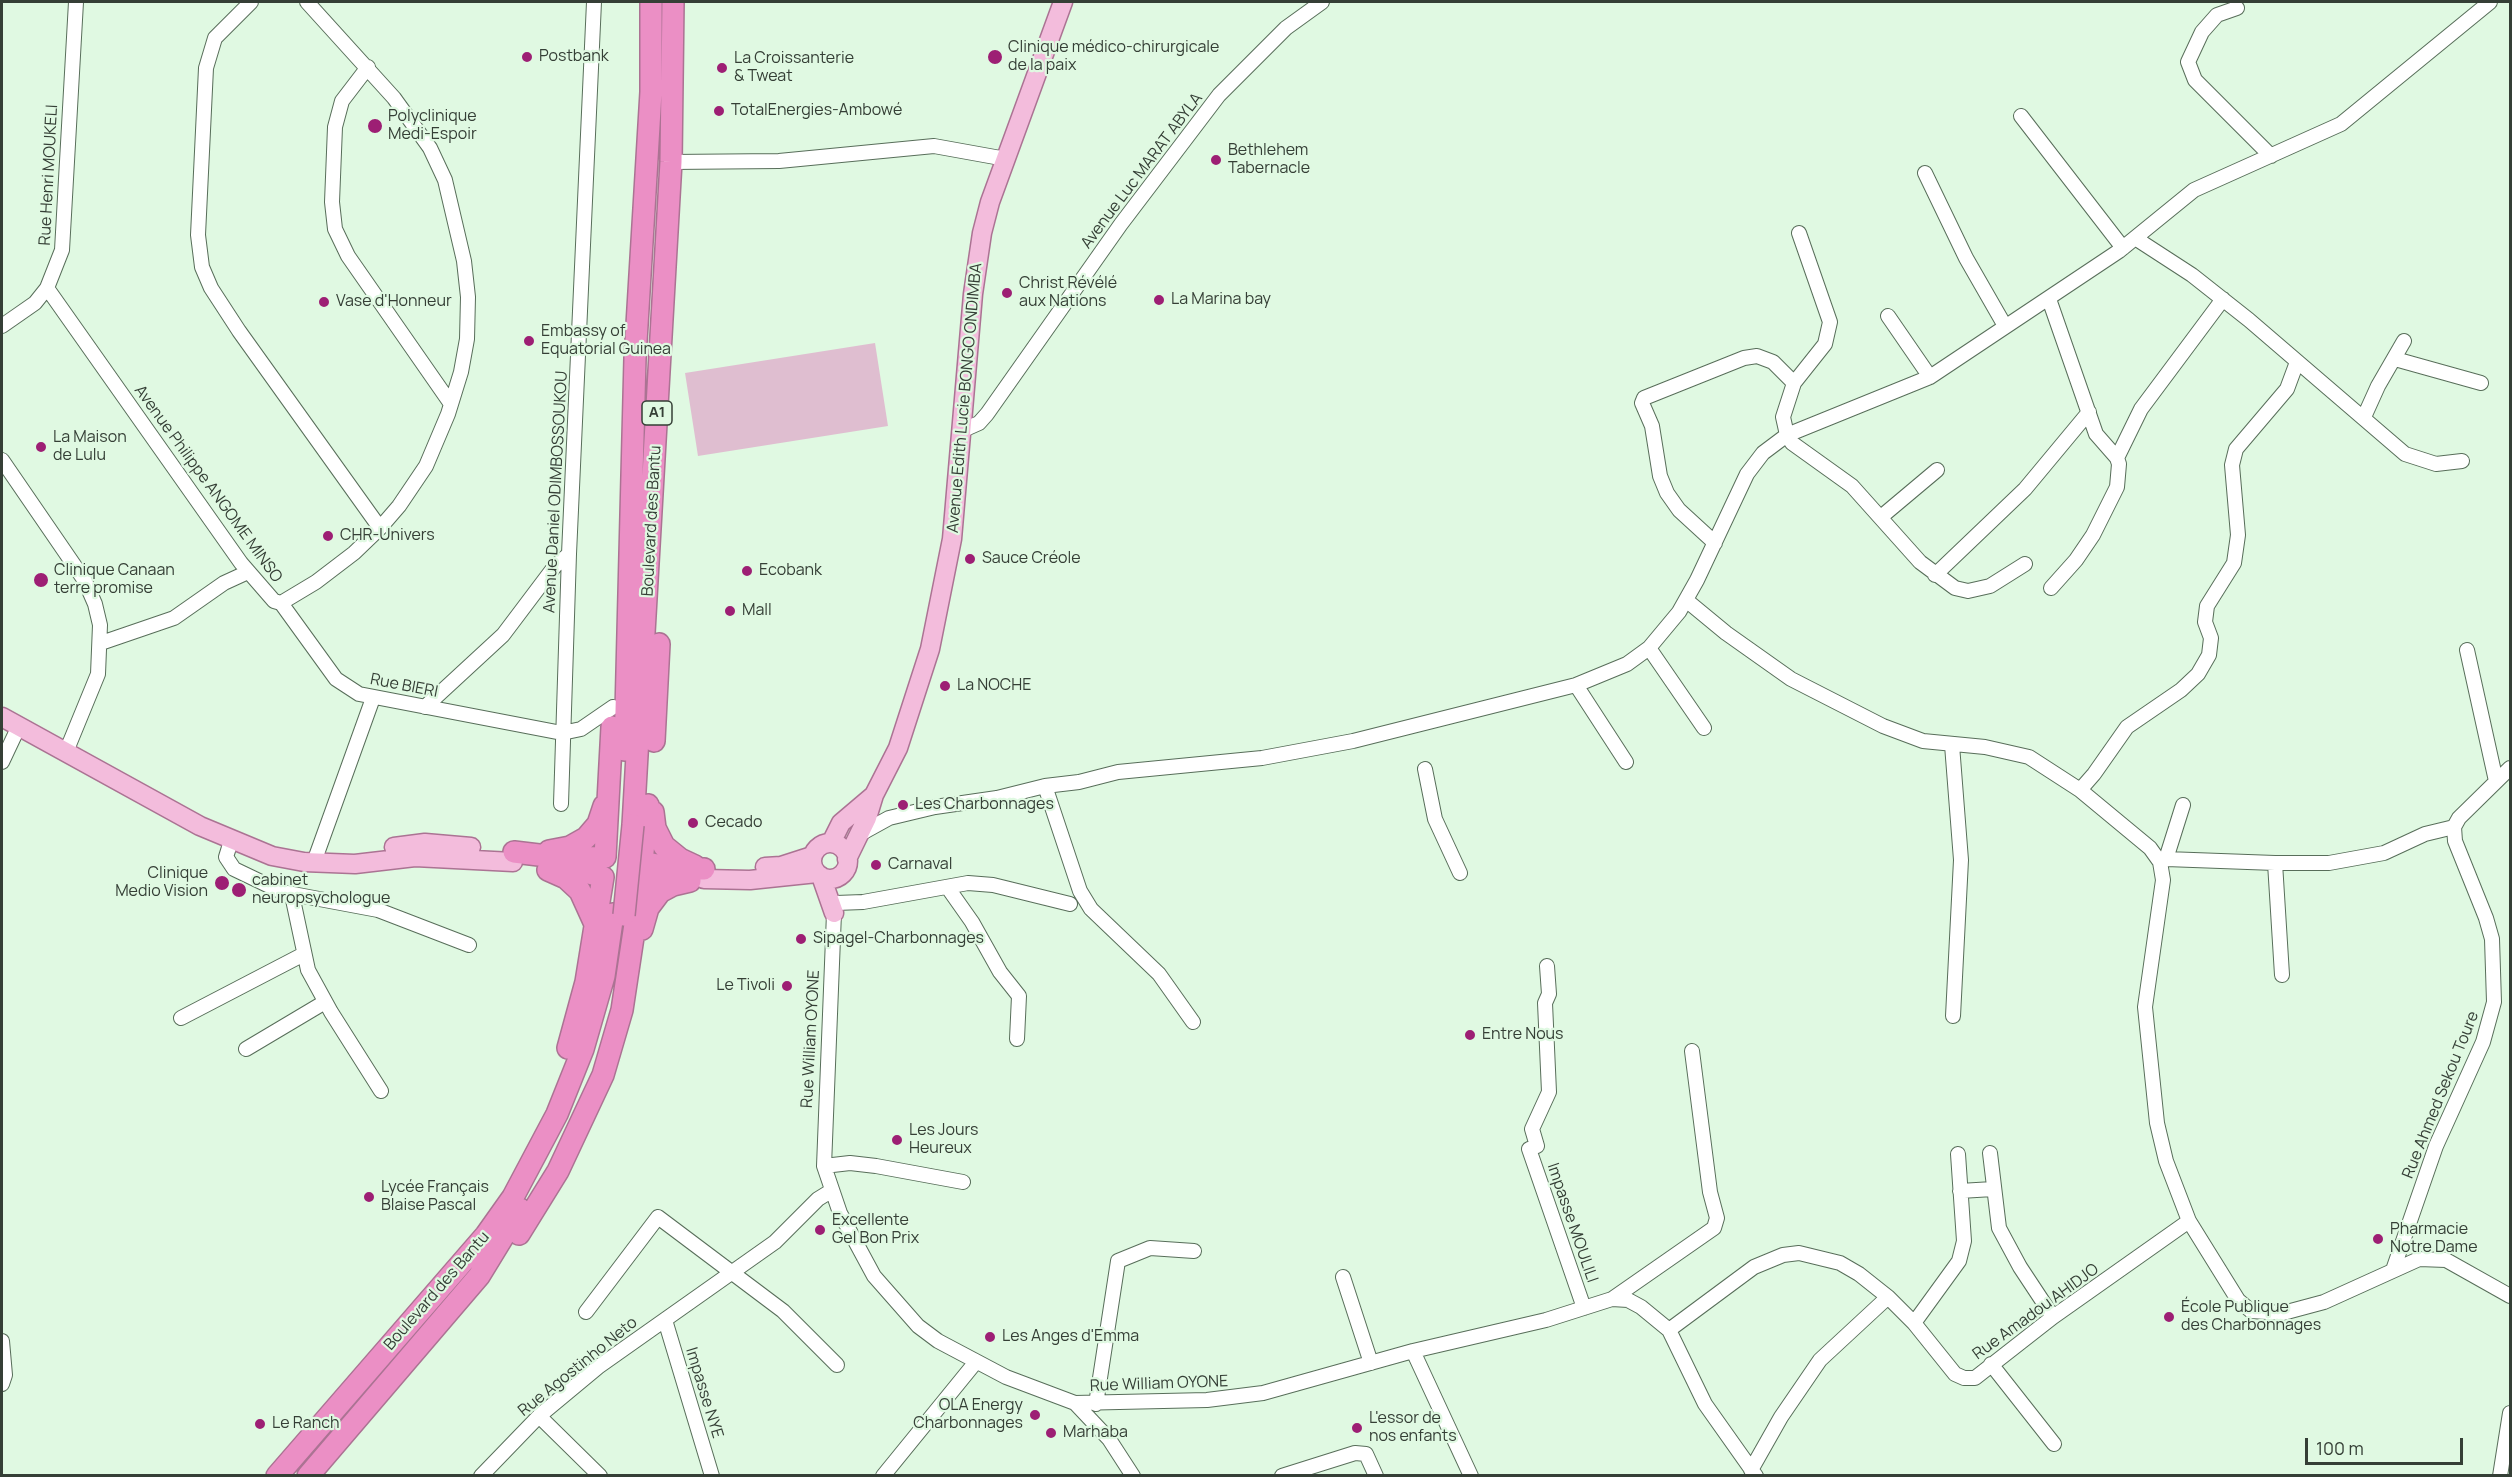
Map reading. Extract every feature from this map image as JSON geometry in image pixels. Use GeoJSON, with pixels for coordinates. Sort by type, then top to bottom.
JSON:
{"type":"FeatureCollection","features":[{"type":"Feature","properties":{"kind":"highway","name":"Boulevard des Bantu"},"geometry":{"type":"LineString","coordinates":[[628,824],[635,358],[650,115],[651,2]]}},
{"type":"Feature","properties":{"kind":"highway","name":"Boulevard des Bantu"},"geometry":{"type":"LineString","coordinates":[[628,824],[671,162],[673,2]]}},
{"type":"Feature","properties":{"kind":"highway"},"geometry":{"type":"LineString","coordinates":[[611,918],[604,867],[610,789],[628,394],[635,358]]}},
{"type":"Feature","properties":{"kind":"highway"},"geometry":{"type":"LineString","coordinates":[[479,1275],[493,1268],[510,1247],[532,1214],[572,1143],[603,1075],[622,1010],[642,870],[659,682],[664,395],[660,358]]}},
{"type":"Feature","properties":{"kind":"highway"},"geometry":{"type":"LineString","coordinates":[[650,787],[658,838],[671,853],[704,874]]}},
{"type":"Feature","properties":{"kind":"highway"},"geometry":{"type":"LineString","coordinates":[[513,857],[579,843],[598,824],[610,789]]}},
{"type":"Feature","properties":{"kind":"highway"},"geometry":{"type":"LineString","coordinates":[[611,918],[628,824]]}},
{"type":"Feature","properties":{"kind":"highway"},"geometry":{"type":"LineString","coordinates":[[625,848],[635,853],[642,870],[633,888],[622,891],[610,887],[604,867],[614,850],[625,848]]}},
{"type":"Feature","properties":{"kind":"highway"},"geometry":{"type":"LineString","coordinates":[[513,857],[566,878],[611,918]]}},
{"type":"Feature","properties":{"kind":"highway"},"geometry":{"type":"LineString","coordinates":[[513,857],[573,859],[604,867]]}},
{"type":"Feature","properties":{"kind":"highway"},"geometry":{"type":"LineString","coordinates":[[642,870],[667,867],[704,874]]}},
{"type":"Feature","properties":{"kind":"highway"},"geometry":{"type":"LineString","coordinates":[[628,975],[634,965],[646,914],[654,898],[673,885],[704,874]]}},
{"type":"Feature","properties":{"kind":"highway","name":"Boulevard des Bantu"},"geometry":{"type":"LineString","coordinates":[[278,1476],[486,1235],[513,1197],[557,1114],[595,1011],[611,918]]}},
{"type":"Feature","properties":{"kind":"highway","name":"Boulevard des Bantu"},"geometry":{"type":"LineString","coordinates":[[308,1476],[479,1275],[537,1182],[571,1113],[602,1024],[611,918]]}},
{"type":"Feature","properties":{"kind":"main road","name":"Avenue Edith Lucie BONGO ONDIMBA"},"geometry":{"type":"LineString","coordinates":[[835,908],[844,867],[860,834],[874,795],[898,748],[930,649],[952,539],[977,263],[990,202],[1062,2]]}},
{"type":"Feature","properties":{"kind":"main road"},"geometry":{"type":"LineString","coordinates":[[2,717],[231,841],[272,856],[338,863],[354,854],[425,843],[513,857]]}},
{"type":"Feature","properties":{"kind":"main road"},"geometry":{"type":"LineString","coordinates":[[831,843],[841,823],[874,795]]}},
{"type":"Feature","properties":{"kind":"main road"},"geometry":{"type":"LineString","coordinates":[[704,874],[750,880],[817,868],[831,879],[844,867],[844,850],[831,843],[819,846],[817,868],[835,908]]}},
{"type":"Feature","properties":{"kind":"street","name":"Rue Henri MOUKELI"},"geometry":{"type":"LineString","coordinates":[[2,326],[35,303],[47,288],[59,264],[64,237],[76,2]]}},
{"type":"Feature","properties":{"kind":"street"},"geometry":{"type":"LineString","coordinates":[[251,2],[216,38],[206,68],[198,235],[202,267],[211,288],[239,331],[380,528]]}},
{"type":"Feature","properties":{"kind":"street","name":"Avenue Philippe ANGOME MINSO"},"geometry":{"type":"LineString","coordinates":[[47,288],[248,572],[267,595],[281,603],[339,565],[380,528],[399,506],[426,466],[440,438],[451,404],[464,358],[468,308],[464,261],[445,180],[430,148],[413,122],[368,68],[307,2]]}},
{"type":"Feature","properties":{"kind":"street","name":"Avenue Daniel ODIMBOSSOUKOU"},"geometry":{"type":"LineString","coordinates":[[561,804],[569,554],[594,2]]}},
{"type":"Feature","properties":{"kind":"street","name":"Avenue Luc MARAT ABYLA"},"geometry":{"type":"LineString","coordinates":[[961,431],[979,423],[987,414],[1121,224],[1219,95],[1259,53],[1322,2]]}},
{"type":"Feature","properties":{"kind":"street"},"geometry":{"type":"LineString","coordinates":[[860,834],[889,818],[1045,786],[1079,782],[1118,772],[1262,758],[1353,741],[1576,685],[1627,664],[1649,648],[1686,600],[1747,474],[1763,453],[1786,435],[1930,377],[2123,248],[2194,190],[2341,124],[2490,2]]}},
{"type":"Feature","properties":{"kind":"street"},"geometry":{"type":"LineString","coordinates":[[2237,8],[2217,15],[2202,32],[2188,62],[2196,80],[2271,156]]}},
{"type":"Feature","properties":{"kind":"street"},"geometry":{"type":"LineString","coordinates":[[368,68],[342,101],[335,127],[332,202],[335,230],[348,256],[451,404]]}},
{"type":"Feature","properties":{"kind":"street"},"geometry":{"type":"LineString","coordinates":[[2020,116],[2123,248]]}},
{"type":"Feature","properties":{"kind":"street"},"geometry":{"type":"LineString","coordinates":[[671,162],[779,160],[934,146],[1006,159]]}},
{"type":"Feature","properties":{"kind":"street"},"geometry":{"type":"LineString","coordinates":[[1925,173],[1966,258],[2005,326]]}},
{"type":"Feature","properties":{"kind":"street"},"geometry":{"type":"LineString","coordinates":[[1799,233],[1830,322],[1825,344],[1794,383],[1784,417],[1786,435],[1799,448],[1852,486],[1906,547],[1935,575],[1955,588],[1968,591],[1990,586],[2025,564]]}},
{"type":"Feature","properties":{"kind":"street"},"geometry":{"type":"LineString","coordinates":[[2135,238],[2192,275],[2223,299],[2405,454],[2436,464],[2462,461]]}},
{"type":"Feature","properties":{"kind":"street"},"geometry":{"type":"LineString","coordinates":[[2049,299],[2096,434],[2117,458]]}},
{"type":"Feature","properties":{"kind":"street"},"geometry":{"type":"LineString","coordinates":[[2051,588],[2076,560],[2108,507],[2116,487],[2117,458],[2141,409],[2223,299]]}},
{"type":"Feature","properties":{"kind":"street"},"geometry":{"type":"LineString","coordinates":[[1888,316],[1930,377]]}},
{"type":"Feature","properties":{"kind":"street"},"geometry":{"type":"LineString","coordinates":[[2364,417],[2378,386],[2404,341]]}},
{"type":"Feature","properties":{"kind":"street"},"geometry":{"type":"LineString","coordinates":[[1714,543],[1679,510],[1667,493],[1660,476],[1652,426],[1642,403],[1644,398],[1744,358],[1757,356],[1773,362],[1794,383]]}},
{"type":"Feature","properties":{"kind":"street"},"geometry":{"type":"LineString","coordinates":[[2395,359],[2481,383]]}},
{"type":"Feature","properties":{"kind":"street"},"geometry":{"type":"LineString","coordinates":[[2080,790],[2127,727],[2181,690],[2198,674],[2209,655],[2211,638],[2205,622],[2207,606],[2234,563],[2238,535],[2232,465],[2236,449],[2288,389],[2297,362]]}},
{"type":"Feature","properties":{"kind":"street"},"geometry":{"type":"LineString","coordinates":[[1935,575],[2025,489],[2089,412]]}},
{"type":"Feature","properties":{"kind":"street"},"geometry":{"type":"LineString","coordinates":[[2,460],[85,581],[95,604],[101,644],[98,674],[66,752]]}},
{"type":"Feature","properties":{"kind":"street"},"geometry":{"type":"LineString","coordinates":[[1881,517],[1937,470]]}},
{"type":"Feature","properties":{"kind":"street"},"geometry":{"type":"LineString","coordinates":[[425,707],[503,635],[555,566],[569,554]]}},
{"type":"Feature","properties":{"kind":"street"},"geometry":{"type":"LineString","coordinates":[[101,644],[174,618],[224,583],[248,572]]}},
{"type":"Feature","properties":{"kind":"street"},"geometry":{"type":"LineString","coordinates":[[1686,600],[1762,659],[1817,694],[1909,737],[1952,745],[1985,747],[2029,757],[2080,790],[2163,861],[2276,864],[2329,863],[2367,858],[2425,834],[2454,827],[2459,818],[2511,768]]}},
{"type":"Feature","properties":{"kind":"street","name":"Rue BIERI"},"geometry":{"type":"LineString","coordinates":[[281,603],[336,679],[350,690],[373,698],[562,733]]}},
{"type":"Feature","properties":{"kind":"street"},"geometry":{"type":"LineString","coordinates":[[1649,648],[1704,728]]}},
{"type":"Feature","properties":{"kind":"street"},"geometry":{"type":"LineString","coordinates":[[2467,650],[2496,781]]}},
{"type":"Feature","properties":{"kind":"street"},"geometry":{"type":"LineString","coordinates":[[1576,685],[1626,762]]}},
{"type":"Feature","properties":{"kind":"street"},"geometry":{"type":"LineString","coordinates":[[314,862],[373,698]]}},
{"type":"Feature","properties":{"kind":"street"},"geometry":{"type":"LineString","coordinates":[[562,733],[581,729],[613,707]]}},
{"type":"Feature","properties":{"kind":"street"},"geometry":{"type":"LineString","coordinates":[[2,762],[19,726]]}},
{"type":"Feature","properties":{"kind":"street"},"geometry":{"type":"LineString","coordinates":[[1952,745],[1961,860],[1953,1016]]}},
{"type":"Feature","properties":{"kind":"street"},"geometry":{"type":"LineString","coordinates":[[1425,769],[1435,819],[1460,873]]}},
{"type":"Feature","properties":{"kind":"street"},"geometry":{"type":"LineString","coordinates":[[1045,786],[1080,891],[1091,909],[1159,974],[1193,1022]]}},
{"type":"Feature","properties":{"kind":"street"},"geometry":{"type":"LineString","coordinates":[[2183,805],[2163,861],[2163,880],[2147,982],[2146,1028],[2157,1123],[2166,1161],[2189,1221],[2238,1300],[2251,1311],[2283,1312],[2324,1302],[2420,1258],[2446,1260],[2511,1296]]}},
{"type":"Feature","properties":{"kind":"street","name":"Rue Ahmed Sekou Toure"},"geometry":{"type":"LineString","coordinates":[[2393,1270],[2436,1146],[2483,1042],[2494,1002],[2492,939],[2486,918],[2455,841],[2454,827]]}},
{"type":"Feature","properties":{"kind":"street"},"geometry":{"type":"LineString","coordinates":[[231,841],[226,858],[234,869],[292,895],[378,910],[469,945]]}},
{"type":"Feature","properties":{"kind":"street"},"geometry":{"type":"LineString","coordinates":[[2276,864],[2282,975]]}},
{"type":"Feature","properties":{"kind":"street"},"geometry":{"type":"LineString","coordinates":[[835,908],[968,883],[993,885],[1070,904]]}},
{"type":"Feature","properties":{"kind":"street"},"geometry":{"type":"LineString","coordinates":[[948,888],[972,922],[1000,972],[1019,996],[1017,1040]]}},
{"type":"Feature","properties":{"kind":"street"},"geometry":{"type":"LineString","coordinates":[[292,895],[304,954],[325,1002],[381,1091]]}},
{"type":"Feature","properties":{"kind":"street","name":"Rue William OYONE"},"geometry":{"type":"LineString","coordinates":[[835,908],[824,1166],[831,1191],[860,1254],[887,1293],[927,1334],[975,1362],[1075,1403],[1207,1400],[1253,1395],[1413,1351],[1526,1325],[1612,1299],[1714,1228],[1717,1218],[1710,1192],[1692,1051]]}},
{"type":"Feature","properties":{"kind":"street"},"geometry":{"type":"LineString","coordinates":[[181,1018],[304,954]]}},
{"type":"Feature","properties":{"kind":"street","name":"Impasse MOULILI"},"geometry":{"type":"LineString","coordinates":[[1547,966],[1550,994],[1545,1003],[1549,1092],[1532,1129],[1537,1146],[1529,1149],[1584,1308]]}},
{"type":"Feature","properties":{"kind":"street"},"geometry":{"type":"LineString","coordinates":[[246,1049],[325,1002]]}},
{"type":"Feature","properties":{"kind":"street"},"geometry":{"type":"LineString","coordinates":[[1990,1153],[1999,1228],[2008,1247],[2053,1317]]}},
{"type":"Feature","properties":{"kind":"street"},"geometry":{"type":"LineString","coordinates":[[1914,1323],[1959,1261],[1964,1241],[1958,1154]]}},
{"type":"Feature","properties":{"kind":"street"},"geometry":{"type":"LineString","coordinates":[[824,1166],[867,1165],[963,1182]]}},
{"type":"Feature","properties":{"kind":"street"},"geometry":{"type":"LineString","coordinates":[[1960,1191],[1993,1189]]}},
{"type":"Feature","properties":{"kind":"street","name":"Rue Agostinho Neto"},"geometry":{"type":"LineString","coordinates":[[481,1476],[539,1416],[626,1346],[775,1242],[818,1199],[831,1191]]}},
{"type":"Feature","properties":{"kind":"street"},"geometry":{"type":"LineString","coordinates":[[586,1312],[658,1217],[804,1329],[837,1365]]}},
{"type":"Feature","properties":{"kind":"street","name":"Rue Amadou AHIDJO"},"geometry":{"type":"LineString","coordinates":[[1669,1330],[1754,1267],[1783,1255],[1799,1253],[1840,1263],[1888,1297],[1914,1323],[1955,1374],[1964,1378],[1976,1378],[2053,1317],[2189,1221]]}},
{"type":"Feature","properties":{"kind":"street"},"geometry":{"type":"LineString","coordinates":[[1096,1404],[1119,1262],[1150,1248],[1194,1251]]}},
{"type":"Feature","properties":{"kind":"street"},"geometry":{"type":"LineString","coordinates":[[1342,1277],[1371,1363]]}},
{"type":"Feature","properties":{"kind":"street"},"geometry":{"type":"LineString","coordinates":[[1612,1299],[1628,1300],[1641,1307],[1669,1330],[1705,1404],[1754,1473],[1781,1417],[1820,1360],[1888,1297]]}},
{"type":"Feature","properties":{"kind":"street","name":"Impasse NYE"},"geometry":{"type":"LineString","coordinates":[[665,1320],[711,1476]]}},
{"type":"Feature","properties":{"kind":"street"},"geometry":{"type":"LineString","coordinates":[[2,1341],[5,1375],[2,1384]]}},
{"type":"Feature","properties":{"kind":"street"},"geometry":{"type":"LineString","coordinates":[[1413,1351],[1471,1476]]}},
{"type":"Feature","properties":{"kind":"street"},"geometry":{"type":"LineString","coordinates":[[883,1476],[975,1362]]}},
{"type":"Feature","properties":{"kind":"street"},"geometry":{"type":"LineString","coordinates":[[1991,1364],[2054,1444]]}},
{"type":"Feature","properties":{"kind":"street"},"geometry":{"type":"LineString","coordinates":[[1075,1403],[1110,1439],[1133,1476]]}},
{"type":"Feature","properties":{"kind":"street"},"geometry":{"type":"LineString","coordinates":[[2500,1476],[2511,1413]]}},
{"type":"Feature","properties":{"kind":"street"},"geometry":{"type":"LineString","coordinates":[[539,1416],[600,1476]]}},
{"type":"Feature","properties":{"kind":"street"},"geometry":{"type":"LineString","coordinates":[[1282,1476],[1355,1453],[1366,1454],[1376,1476]]}},
{"type":"Feature","properties":{"kind":"shaded area"},"geometry":{"type":"Polygon","coordinates":[[[875,343],[888,426],[698,456],[685,373],[875,343]]]}},
{"type":"Feature","properties":{"kind":"place","name":"Postbank"},"geometry":{"type":"Point","coordinates":[527,57]}},
{"type":"Feature","properties":{"kind":"place","name":"Clinique médico-chirurgicale de la paix"},"geometry":{"type":"Point","coordinates":[995,57]}},
{"type":"Feature","properties":{"kind":"place","name":"La Croissanterie & Tweat"},"geometry":{"type":"Point","coordinates":[722,68]}},
{"type":"Feature","properties":{"kind":"place","name":"TotalEnergies-Ambowé"},"geometry":{"type":"Point","coordinates":[719,111]}},
{"type":"Feature","properties":{"kind":"place","name":"Polyclinique Medi-Espoir"},"geometry":{"type":"Point","coordinates":[375,126]}},
{"type":"Feature","properties":{"kind":"place","name":"Bethlehem Tabernacle"},"geometry":{"type":"Point","coordinates":[1216,160]}},
{"type":"Feature","properties":{"kind":"place","name":"Christ Révélé aux Nations"},"geometry":{"type":"Point","coordinates":[1007,293]}},
{"type":"Feature","properties":{"kind":"place","name":"La Marina bay"},"geometry":{"type":"Point","coordinates":[1159,300]}},
{"type":"Feature","properties":{"kind":"place","name":"Vase d'Honneur"},"geometry":{"type":"Point","coordinates":[324,302]}},
{"type":"Feature","properties":{"kind":"place","name":"Embassy of Equatorial Guinea"},"geometry":{"type":"Point","coordinates":[529,341]}},
{"type":"Feature","properties":{"kind":"place","name":"La Maison de Lulu"},"geometry":{"type":"Point","coordinates":[41,447]}},
{"type":"Feature","properties":{"kind":"place","name":"CHR-Univers"},"geometry":{"type":"Point","coordinates":[328,536]}},
{"type":"Feature","properties":{"kind":"place","name":"Sauce Créole"},"geometry":{"type":"Point","coordinates":[970,559]}},
{"type":"Feature","properties":{"kind":"place","name":"Ecobank"},"geometry":{"type":"Point","coordinates":[747,571]}},
{"type":"Feature","properties":{"kind":"place","name":"Clinique Canaan terre promise"},"geometry":{"type":"Point","coordinates":[41,580]}},
{"type":"Feature","properties":{"kind":"place","name":"Mall"},"geometry":{"type":"Point","coordinates":[730,611]}},
{"type":"Feature","properties":{"kind":"place","name":"La NOCHE"},"geometry":{"type":"Point","coordinates":[945,686]}},
{"type":"Feature","properties":{"kind":"place","name":"Les Charbonnages"},"geometry":{"type":"Point","coordinates":[903,805]}},
{"type":"Feature","properties":{"kind":"place","name":"Cecado"},"geometry":{"type":"Point","coordinates":[693,823]}},
{"type":"Feature","properties":{"kind":"place","name":"Carnaval"},"geometry":{"type":"Point","coordinates":[876,865]}},
{"type":"Feature","properties":{"kind":"place","name":"Clinique Medio Vision"},"geometry":{"type":"Point","coordinates":[222,883]}},
{"type":"Feature","properties":{"kind":"place","name":"cabinet neuropsychologue"},"geometry":{"type":"Point","coordinates":[239,890]}},
{"type":"Feature","properties":{"kind":"place","name":"Sipagel-Charbonnages"},"geometry":{"type":"Point","coordinates":[801,939]}},
{"type":"Feature","properties":{"kind":"place","name":"Le Tivoli"},"geometry":{"type":"Point","coordinates":[787,986]}},
{"type":"Feature","properties":{"kind":"place","name":"Entre Nous"},"geometry":{"type":"Point","coordinates":[1470,1035]}},
{"type":"Feature","properties":{"kind":"place","name":"Les Jours Heureux"},"geometry":{"type":"Point","coordinates":[897,1140]}},
{"type":"Feature","properties":{"kind":"place","name":"Lycée Français Blaise Pascal"},"geometry":{"type":"Point","coordinates":[369,1197]}},
{"type":"Feature","properties":{"kind":"place","name":"Excellente Gel Bon Prix"},"geometry":{"type":"Point","coordinates":[820,1230]}},
{"type":"Feature","properties":{"kind":"place","name":"Pharmacie Notre Dame"},"geometry":{"type":"Point","coordinates":[2378,1239]}},
{"type":"Feature","properties":{"kind":"place","name":"École Publique des Charbonnages"},"geometry":{"type":"Point","coordinates":[2169,1317]}},
{"type":"Feature","properties":{"kind":"place","name":"Les Anges d'Emma"},"geometry":{"type":"Point","coordinates":[990,1337]}},
{"type":"Feature","properties":{"kind":"place","name":"OLA Energy Charbonnages"},"geometry":{"type":"Point","coordinates":[1035,1415]}},
{"type":"Feature","properties":{"kind":"place","name":"Le Ranch"},"geometry":{"type":"Point","coordinates":[260,1424]}},
{"type":"Feature","properties":{"kind":"place","name":"L'essor de nos enfants"},"geometry":{"type":"Point","coordinates":[1357,1428]}},
{"type":"Feature","properties":{"kind":"place","name":"Marhaba"},"geometry":{"type":"Point","coordinates":[1051,1433]}}]}
